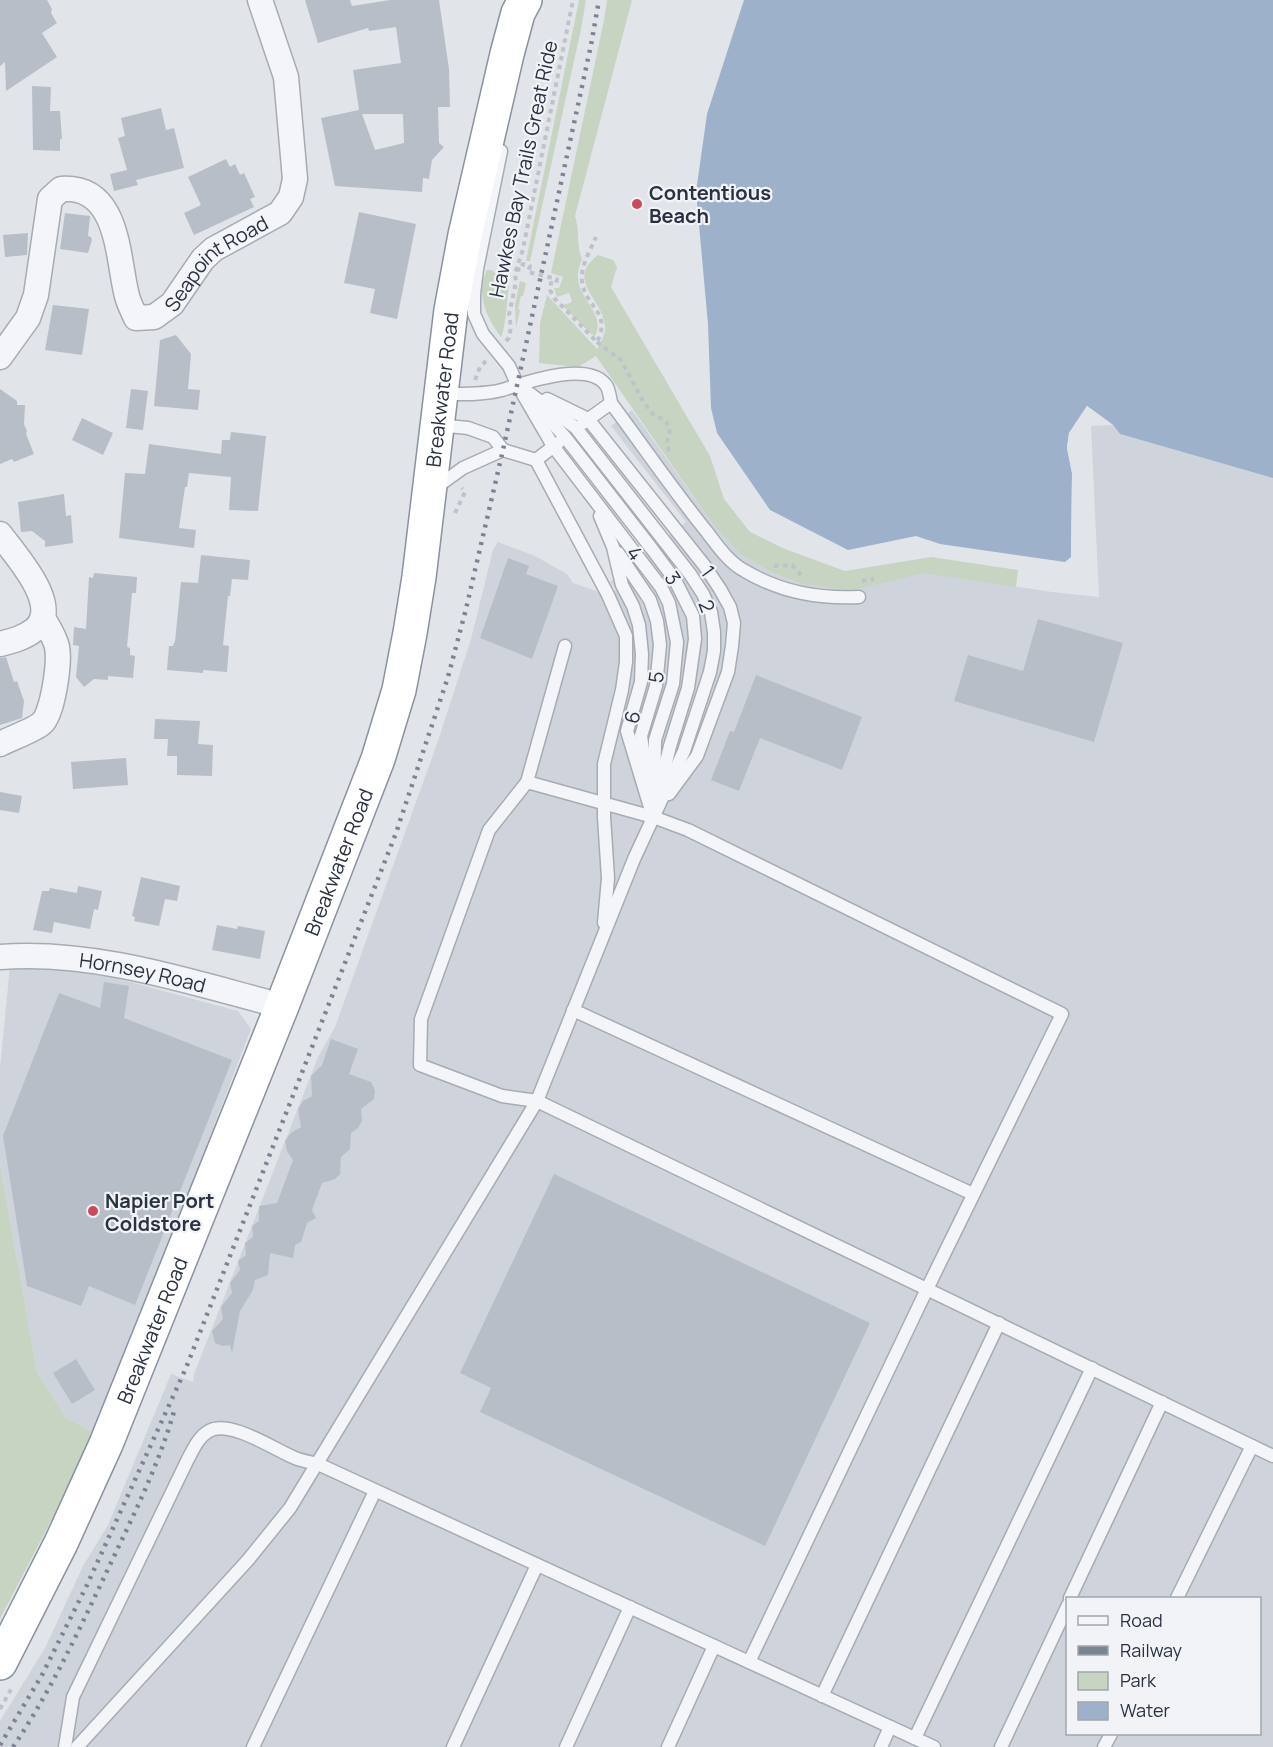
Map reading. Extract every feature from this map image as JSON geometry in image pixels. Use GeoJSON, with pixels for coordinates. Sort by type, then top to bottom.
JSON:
{"type":"FeatureCollection","features":[{"type":"Feature","properties":{"kind":"highway","name":"Breakwater Road"},"geometry":{"type":"LineString","coordinates":[[0,1663],[62,1543],[106,1444],[282,1006],[378,759],[399,690],[419,577],[451,310],[465,235],[522,3]]}},
{"type":"Feature","properties":{"kind":"street","name":"Seapoint Road"},"geometry":{"type":"LineString","coordinates":[[0,357],[28,318],[36,295],[50,199],[61,189],[77,190],[89,195],[101,206],[112,224],[127,297],[136,318],[154,317],[172,304],[204,259],[214,249],[280,213],[291,197],[295,179],[286,77],[260,0]]}},
{"type":"Feature","properties":{"kind":"street"},"geometry":{"type":"LineString","coordinates":[[0,534],[36,583],[44,618],[57,644],[58,656],[54,690],[42,723],[0,744]]}},
{"type":"Feature","properties":{"kind":"street"},"geometry":{"type":"LineString","coordinates":[[0,644],[22,638],[36,629],[44,618]]}},
{"type":"Feature","properties":{"kind":"street","name":"Hornsey Road"},"geometry":{"type":"LineString","coordinates":[[0,957],[50,955],[77,958],[178,978],[282,1006]]}},
{"type":"Feature","properties":{"kind":"lane"},"geometry":{"type":"LineString","coordinates":[[517,69],[522,3]]}},
{"type":"Feature","properties":{"kind":"lane"},"geometry":{"type":"LineString","coordinates":[[504,135],[477,270],[474,314],[483,334],[509,366],[517,384]]}},
{"type":"Feature","properties":{"kind":"lane"},"geometry":{"type":"LineString","coordinates":[[438,409],[483,392],[502,390],[550,375],[588,376],[600,380],[606,385],[611,402],[693,515],[722,551],[743,571],[772,584],[803,593],[831,599],[860,597]]}},
{"type":"Feature","properties":{"kind":"lane","name":"1"},"geometry":{"type":"LineString","coordinates":[[517,384],[588,419],[704,565],[730,607],[734,623],[728,672],[697,756],[653,817]]}},
{"type":"Feature","properties":{"kind":"lane","name":"2"},"geometry":{"type":"LineString","coordinates":[[517,384],[576,428],[690,574],[711,612],[714,651],[710,672],[684,751],[653,817]]}},
{"type":"Feature","properties":{"kind":"lane","name":"3"},"geometry":{"type":"LineString","coordinates":[[517,384],[566,437],[675,580],[693,616],[695,639],[688,688],[670,746],[653,817]]}},
{"type":"Feature","properties":{"kind":"lane","name":"4"},"geometry":{"type":"LineString","coordinates":[[517,384],[553,447],[661,587],[669,603],[677,642],[674,684],[655,740],[653,817]]}},
{"type":"Feature","properties":{"kind":"lane"},"geometry":{"type":"LineString","coordinates":[[536,460],[611,402]]}},
{"type":"Feature","properties":{"kind":"lane"},"geometry":{"type":"LineString","coordinates":[[438,409],[468,428],[494,437],[503,450],[536,460],[608,595],[626,636],[626,662],[622,690],[604,764],[603,803],[608,878],[602,939]]}},
{"type":"Feature","properties":{"kind":"lane"},"geometry":{"type":"LineString","coordinates":[[429,493],[463,468],[503,450]]}},
{"type":"Feature","properties":{"kind":"lane"},"geometry":{"type":"LineString","coordinates":[[593,499],[613,547]]}},
{"type":"Feature","properties":{"kind":"lane","name":"5"},"geometry":{"type":"LineString","coordinates":[[613,547],[650,600],[657,621],[660,645],[656,686],[641,736],[653,817]]}},
{"type":"Feature","properties":{"kind":"lane","name":"6"},"geometry":{"type":"LineString","coordinates":[[613,547],[622,585],[633,606],[639,625],[642,654],[641,682],[627,731],[653,817]]}},
{"type":"Feature","properties":{"kind":"lane"},"geometry":{"type":"LineString","coordinates":[[565,646],[527,782],[489,830],[421,1019],[420,1065],[502,1096],[537,1101],[1273,1456]]}},
{"type":"Feature","properties":{"kind":"lane"},"geometry":{"type":"LineString","coordinates":[[527,782],[653,817],[688,830],[1062,1014],[927,1289],[749,1662]]}},
{"type":"Feature","properties":{"kind":"lane"},"geometry":{"type":"LineString","coordinates":[[77,1747],[248,1560],[290,1508],[318,1464],[537,1101],[653,817]]}},
{"type":"Feature","properties":{"kind":"lane"},"geometry":{"type":"LineString","coordinates":[[573,1010],[974,1194]]}},
{"type":"Feature","properties":{"kind":"lane"},"geometry":{"type":"LineString","coordinates":[[822,1696],[999,1323]]}},
{"type":"Feature","properties":{"kind":"lane"},"geometry":{"type":"LineString","coordinates":[[915,1738],[1092,1368]]}},
{"type":"Feature","properties":{"kind":"lane"},"geometry":{"type":"LineString","coordinates":[[1071,1597],[1162,1402]]}},
{"type":"Feature","properties":{"kind":"lane"},"geometry":{"type":"LineString","coordinates":[[65,1747],[73,1697],[182,1471],[199,1440],[210,1430],[223,1428],[240,1432],[297,1458],[318,1464],[934,1747]]}},
{"type":"Feature","properties":{"kind":"lane"},"geometry":{"type":"LineString","coordinates":[[1178,1597],[1252,1446]]}},
{"type":"Feature","properties":{"kind":"lane"},"geometry":{"type":"LineString","coordinates":[[253,1747],[375,1491]]}},
{"type":"Feature","properties":{"kind":"lane"},"geometry":{"type":"LineString","coordinates":[[453,1747],[537,1565]]}},
{"type":"Feature","properties":{"kind":"lane"},"geometry":{"type":"LineString","coordinates":[[566,1747],[630,1607]]}},
{"type":"Feature","properties":{"kind":"lane"},"geometry":{"type":"LineString","coordinates":[[1001,1747],[1066,1609]]}},
{"type":"Feature","properties":{"kind":"lane"},"geometry":{"type":"LineString","coordinates":[[668,1747],[714,1646]]}},
{"type":"Feature","properties":{"kind":"lane"},"geometry":{"type":"LineString","coordinates":[[881,1747],[890,1727]]}},
{"type":"Feature","properties":{"kind":"path","name":"Hawkes Bay Trails Great Ride"},"geometry":{"type":"LineString","coordinates":[[505,343],[509,338],[511,327],[508,315],[516,282],[516,269],[523,249],[573,0]]}},
{"type":"Feature","properties":{"kind":"path"},"geometry":{"type":"LineString","coordinates":[[596,237],[583,267],[582,281],[586,293],[601,316],[603,326],[597,342]]}},
{"type":"Feature","properties":{"kind":"path"},"geometry":{"type":"LineString","coordinates":[[516,269],[521,270],[523,264],[530,266],[528,272],[558,279],[556,284],[550,283],[550,290],[554,298],[597,342],[621,360],[643,401],[653,414],[666,421],[669,429],[669,454]]}},
{"type":"Feature","properties":{"kind":"path"},"geometry":{"type":"LineString","coordinates":[[476,375],[487,361]]}},
{"type":"Feature","properties":{"kind":"path"},"geometry":{"type":"LineString","coordinates":[[773,566],[792,565],[806,579]]}},
{"type":"Feature","properties":{"kind":"path"},"geometry":{"type":"LineString","coordinates":[[855,584],[874,579]]}},
{"type":"Feature","properties":{"kind":"shaded area"},"geometry":{"type":"Polygon","coordinates":[[[632,410],[715,527],[740,554],[769,571],[801,584],[851,591],[923,572],[1099,597],[1091,426],[1113,425],[1120,434],[1273,478],[1273,1747],[0,1747],[0,1721],[45,1648],[83,1566],[108,1525],[171,1374],[193,1382],[194,1374],[318,1057],[335,1027],[438,741],[471,639],[493,550],[498,542],[535,556],[567,574],[573,583],[599,592],[602,599],[616,590],[610,582],[686,522],[611,426],[632,410]]]}},
{"type":"Feature","properties":{"kind":"shaded area","name":"Napier Port Coldstore"},"geometry":{"type":"Polygon","coordinates":[[[10,966],[71,966],[238,1011],[251,1029],[96,1434],[65,1417],[37,1372],[0,1164],[0,1068],[10,966]]]}},
{"type":"Feature","properties":{"kind":"green space"},"geometry":{"type":"Polygon","coordinates":[[[579,0],[586,0],[581,29],[530,261],[526,261],[579,0]]]}},
{"type":"Feature","properties":{"kind":"green space"},"geometry":{"type":"Polygon","coordinates":[[[607,0],[632,0],[575,216],[582,259],[578,271],[579,286],[595,314],[597,328],[595,336],[562,305],[572,301],[569,293],[557,297],[554,288],[559,288],[563,277],[551,273],[607,0]]]}},
{"type":"Feature","properties":{"kind":"green space"},"geometry":{"type":"Polygon","coordinates":[[[598,255],[613,260],[617,267],[611,287],[710,456],[724,499],[750,532],[785,549],[845,571],[931,557],[1018,570],[1016,587],[923,573],[851,591],[801,584],[769,571],[740,554],[715,527],[596,356],[578,367],[539,363],[540,323],[547,295],[597,349],[605,327],[599,308],[585,282],[585,273],[588,264],[598,255]]]}},
{"type":"Feature","properties":{"kind":"green space"},"geometry":{"type":"Polygon","coordinates":[[[487,270],[492,270],[509,286],[501,337],[487,314],[482,296],[487,270]]]}},
{"type":"Feature","properties":{"kind":"green space"},"geometry":{"type":"Polygon","coordinates":[[[520,281],[526,283],[518,309],[520,310],[516,328],[515,304],[520,281]]]}},
{"type":"Feature","properties":{"kind":"green space"},"geometry":{"type":"Polygon","coordinates":[[[0,1164],[37,1372],[65,1417],[96,1434],[0,1619],[0,1164]]]}},
{"type":"Feature","properties":{"kind":"water"},"geometry":{"type":"Polygon","coordinates":[[[744,0],[1273,0],[1273,478],[1120,434],[1113,425],[1087,406],[1069,433],[1067,448],[1072,473],[1071,557],[1065,562],[940,544],[916,536],[848,550],[770,510],[717,433],[711,408],[708,324],[696,192],[707,114],[744,0]]]}},
{"type":"Feature","properties":{"kind":"pier"},"geometry":{"type":"Polygon","coordinates":[[[1087,406],[1113,425],[1108,425],[1088,410],[1072,434],[1070,448],[1075,473],[1074,557],[1071,561],[1072,473],[1067,448],[1069,433],[1087,406]]]}},
{"type":"Feature","properties":{"kind":"building"},"geometry":{"type":"Polygon","coordinates":[[[0,0],[47,0],[57,23],[42,33],[57,57],[6,91],[5,62],[0,66],[0,0]]]}},
{"type":"Feature","properties":{"kind":"building"},"geometry":{"type":"Polygon","coordinates":[[[305,0],[350,0],[352,6],[390,0],[439,0],[449,69],[450,107],[438,107],[439,143],[444,147],[432,160],[429,179],[423,178],[422,192],[335,186],[321,118],[359,110],[353,70],[401,63],[396,27],[369,31],[368,28],[318,43],[305,0]],[[362,114],[375,150],[404,143],[403,114],[362,114]]]}},
{"type":"Feature","properties":{"kind":"building"},"geometry":{"type":"Polygon","coordinates":[[[32,86],[51,87],[50,111],[60,111],[62,139],[60,139],[60,151],[33,150],[32,86]]]}},
{"type":"Feature","properties":{"kind":"building"},"geometry":{"type":"Polygon","coordinates":[[[161,108],[166,130],[174,128],[184,168],[136,180],[138,185],[114,191],[110,174],[127,170],[118,138],[125,136],[121,118],[161,108]]]}},
{"type":"Feature","properties":{"kind":"building"},"geometry":{"type":"Polygon","coordinates":[[[226,159],[230,167],[235,164],[240,175],[244,173],[255,197],[250,199],[254,207],[194,235],[184,213],[201,205],[188,177],[226,159]]]}},
{"type":"Feature","properties":{"kind":"building"},"geometry":{"type":"Polygon","coordinates":[[[359,212],[416,224],[397,319],[370,313],[375,289],[344,283],[359,212]]]}},
{"type":"Feature","properties":{"kind":"building"},"geometry":{"type":"Polygon","coordinates":[[[65,213],[90,216],[88,236],[92,240],[88,253],[60,249],[65,213]]]}},
{"type":"Feature","properties":{"kind":"building"},"geometry":{"type":"Polygon","coordinates":[[[28,233],[27,255],[5,257],[3,235],[28,233]]]}},
{"type":"Feature","properties":{"kind":"building"},"geometry":{"type":"Polygon","coordinates":[[[53,305],[89,309],[82,355],[45,350],[53,305]]]}},
{"type":"Feature","properties":{"kind":"building"},"geometry":{"type":"Polygon","coordinates":[[[176,335],[191,354],[188,389],[200,390],[198,410],[154,406],[160,340],[176,335]]]}},
{"type":"Feature","properties":{"kind":"building"},"geometry":{"type":"Polygon","coordinates":[[[0,389],[17,401],[17,405],[25,405],[24,424],[34,454],[14,462],[12,459],[0,464],[0,389]]]}},
{"type":"Feature","properties":{"kind":"building"},"geometry":{"type":"Polygon","coordinates":[[[131,389],[148,391],[143,430],[126,428],[131,389]]]}},
{"type":"Feature","properties":{"kind":"building"},"geometry":{"type":"Polygon","coordinates":[[[82,418],[113,433],[103,455],[72,440],[82,418]]]}},
{"type":"Feature","properties":{"kind":"building"},"geometry":{"type":"Polygon","coordinates":[[[231,432],[266,436],[258,511],[229,510],[231,477],[189,473],[179,528],[196,530],[194,548],[119,538],[125,473],[145,474],[149,444],[221,454],[222,440],[230,440],[231,432]]]}},
{"type":"Feature","properties":{"kind":"building"},"geometry":{"type":"Polygon","coordinates":[[[64,494],[66,516],[71,515],[73,543],[45,547],[45,541],[32,531],[21,532],[18,502],[64,494]]]}},
{"type":"Feature","properties":{"kind":"building"},"geometry":{"type":"Polygon","coordinates":[[[201,555],[250,560],[248,580],[232,579],[230,596],[228,596],[223,645],[229,646],[227,672],[167,670],[169,646],[173,646],[175,641],[181,582],[198,583],[201,555]]]}},
{"type":"Feature","properties":{"kind":"building"},"geometry":{"type":"Polygon","coordinates":[[[508,558],[529,566],[526,574],[558,586],[532,659],[480,638],[508,558]]]}},
{"type":"Feature","properties":{"kind":"building"},"geometry":{"type":"Polygon","coordinates":[[[94,573],[137,577],[136,593],[132,593],[127,647],[130,648],[130,655],[135,656],[133,678],[108,676],[108,680],[94,679],[84,687],[76,677],[79,646],[73,645],[74,627],[86,629],[89,577],[93,578],[94,573]]]}},
{"type":"Feature","properties":{"kind":"building"},"geometry":{"type":"Polygon","coordinates":[[[1038,619],[1123,643],[1094,742],[954,701],[968,655],[1023,671],[1038,619]]]}},
{"type":"Feature","properties":{"kind":"building"},"geometry":{"type":"Polygon","coordinates":[[[6,657],[14,682],[17,681],[24,701],[22,718],[0,725],[0,658],[6,657]]]}},
{"type":"Feature","properties":{"kind":"building"},"geometry":{"type":"Polygon","coordinates":[[[756,675],[862,717],[842,770],[760,738],[739,791],[711,780],[730,731],[734,732],[756,675]]]}},
{"type":"Feature","properties":{"kind":"building"},"geometry":{"type":"Polygon","coordinates":[[[155,719],[200,721],[198,744],[213,745],[212,776],[177,775],[177,756],[167,756],[168,739],[154,739],[155,719]]]}},
{"type":"Feature","properties":{"kind":"building"},"geometry":{"type":"Polygon","coordinates":[[[126,758],[128,785],[73,789],[71,762],[126,758]]]}},
{"type":"Feature","properties":{"kind":"building"},"geometry":{"type":"Polygon","coordinates":[[[0,792],[22,796],[19,813],[0,810],[0,792]]]}},
{"type":"Feature","properties":{"kind":"building"},"geometry":{"type":"Polygon","coordinates":[[[141,877],[180,886],[177,901],[165,899],[159,926],[134,921],[135,917],[132,916],[141,877]]]}},
{"type":"Feature","properties":{"kind":"building"},"geometry":{"type":"Polygon","coordinates":[[[78,886],[102,891],[98,910],[94,909],[90,929],[54,922],[52,933],[33,930],[42,891],[49,891],[50,888],[77,893],[78,886]]]}},
{"type":"Feature","properties":{"kind":"building"},"geometry":{"type":"Polygon","coordinates":[[[217,925],[265,931],[260,959],[212,950],[217,925]]]}},
{"type":"Feature","properties":{"kind":"building","name":"Napier Port Coldstore"},"geometry":{"type":"Polygon","coordinates":[[[104,982],[129,986],[124,1018],[232,1060],[135,1305],[89,1286],[81,1306],[27,1286],[3,1136],[59,993],[100,1008],[104,982]]]}},
{"type":"Feature","properties":{"kind":"building"},"geometry":{"type":"Polygon","coordinates":[[[331,1039],[358,1049],[349,1074],[371,1082],[375,1090],[374,1099],[361,1109],[362,1121],[351,1133],[350,1149],[341,1157],[340,1174],[335,1179],[322,1183],[312,1210],[316,1218],[307,1223],[301,1242],[295,1245],[293,1258],[270,1253],[268,1275],[255,1280],[253,1290],[240,1311],[232,1353],[230,1345],[222,1346],[215,1343],[212,1331],[223,1319],[221,1307],[232,1293],[230,1283],[240,1270],[238,1261],[246,1255],[245,1243],[253,1237],[252,1226],[259,1221],[259,1206],[277,1203],[293,1160],[287,1151],[285,1141],[291,1133],[301,1127],[298,1109],[303,1101],[312,1096],[311,1076],[322,1065],[331,1039]]]}},
{"type":"Feature","properties":{"kind":"building"},"geometry":{"type":"Polygon","coordinates":[[[554,1174],[870,1323],[765,1546],[480,1412],[491,1388],[460,1373],[554,1174]]]}},
{"type":"Feature","properties":{"kind":"building"},"geometry":{"type":"Polygon","coordinates":[[[76,1359],[95,1390],[72,1404],[53,1373],[76,1359]]]}},
{"type":"Feature","properties":{"kind":"railway"},"geometry":{"type":"LineString","coordinates":[[0,1745],[42,1675],[87,1585],[186,1368],[396,833],[448,677],[466,609],[503,450],[599,0]]}},
{"type":"Feature","properties":{"kind":"railway"},"geometry":{"type":"LineString","coordinates":[[13,1747],[52,1682],[86,1615],[145,1490],[175,1408]]}},
{"type":"Feature","properties":{"kind":"place","name":"Contentious Beach"},"geometry":{"type":"Point","coordinates":[637,204]}},
{"type":"Feature","properties":{"kind":"place","name":"Napier Port Coldstore"},"geometry":{"type":"Point","coordinates":[93,1211]}}]}
